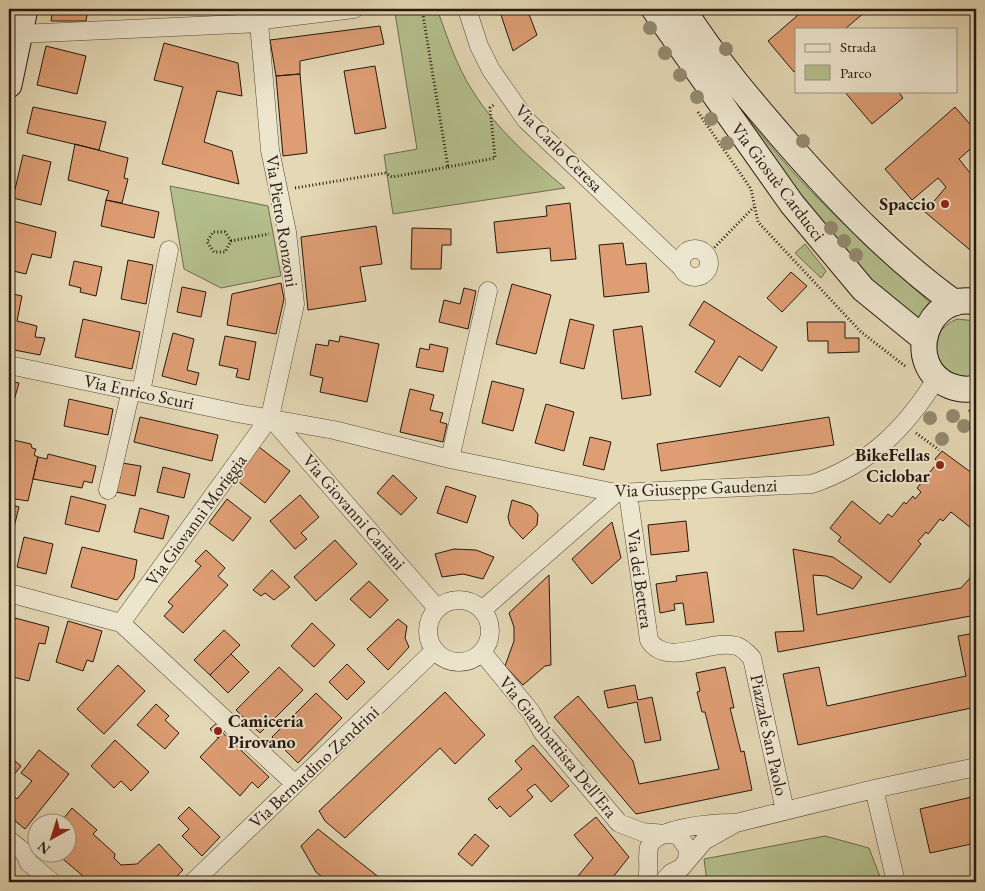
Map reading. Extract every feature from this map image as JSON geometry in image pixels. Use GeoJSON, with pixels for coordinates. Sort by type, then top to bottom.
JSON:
{"type":"FeatureCollection","features":[{"type":"Feature","properties":{"kind":"main road"},"geometry":{"type":"LineString","coordinates":[[10,70],[25,9]]}},
{"type":"Feature","properties":{"kind":"main road","name":"Via Giosuè Carducci"},"geometry":{"type":"LineString","coordinates":[[654,9],[792,204],[863,288],[923,338],[930,322],[941,309],[966,302]]}},
{"type":"Feature","properties":{"kind":"main road","name":"Via Giosuè Carducci"},"geometry":{"type":"LineString","coordinates":[[683,9],[734,80],[838,200],[925,281],[966,302]]}},
{"type":"Feature","properties":{"kind":"main road"},"geometry":{"type":"LineString","coordinates":[[923,338],[923,353],[929,368],[936,378],[957,389],[976,388]]}},
{"type":"Feature","properties":{"kind":"street"},"geometry":{"type":"LineString","coordinates":[[19,34],[354,9]]}},
{"type":"Feature","properties":{"kind":"street","name":"Via Carlo Ceresa"},"geometry":{"type":"LineString","coordinates":[[467,9],[479,46],[506,94],[526,120],[681,267],[681,258],[686,250],[700,249],[707,255]]}},
{"type":"Feature","properties":{"kind":"street","name":"Via Pietro Ronzoni"},"geometry":{"type":"LineString","coordinates":[[260,17],[270,150],[286,232],[295,304],[270,417]]}},
{"type":"Feature","properties":{"kind":"street"},"geometry":{"type":"LineString","coordinates":[[108,490],[136,391],[170,250]]}},
{"type":"Feature","properties":{"kind":"street"},"geometry":{"type":"LineString","coordinates":[[450,459],[488,291]]}},
{"type":"Feature","properties":{"kind":"street","name":"Via Enrico Scuri"},"geometry":{"type":"LineString","coordinates":[[9,365],[237,413],[270,417]]}},
{"type":"Feature","properties":{"kind":"street","name":"Via Giuseppe Gaudenzi"},"geometry":{"type":"LineString","coordinates":[[270,417],[334,430],[450,459],[622,493],[812,484],[840,474],[864,460],[904,424],[936,378]]}},
{"type":"Feature","properties":{"kind":"street","name":"Via Giovanni Cariani"},"geometry":{"type":"LineString","coordinates":[[270,417],[437,608]]}},
{"type":"Feature","properties":{"kind":"street","name":"Via Giovanni Moriggia"},"geometry":{"type":"LineString","coordinates":[[121,623],[270,417]]}},
{"type":"Feature","properties":{"kind":"street"},"geometry":{"type":"LineString","coordinates":[[482,610],[622,493]]}},
{"type":"Feature","properties":{"kind":"street","name":"Via dei Bettera"},"geometry":{"type":"LineString","coordinates":[[622,493],[649,640],[654,648],[668,653],[728,645],[738,646],[752,658]]}},
{"type":"Feature","properties":{"kind":"street"},"geometry":{"type":"LineString","coordinates":[[9,593],[121,623],[295,784]]}},
{"type":"Feature","properties":{"kind":"street"},"geometry":{"type":"LineString","coordinates":[[455,600],[474,604],[482,610],[490,626],[487,644],[482,652],[463,662],[442,658],[434,651],[427,634],[428,624],[437,608],[455,600]]}},
{"type":"Feature","properties":{"kind":"street","name":"Via Bernardino Zendrini"},"geometry":{"type":"LineString","coordinates":[[193,882],[434,651]]}},
{"type":"Feature","properties":{"kind":"street","name":"Via Giambattista Dell'Era"},"geometry":{"type":"LineString","coordinates":[[482,652],[531,712],[543,733],[619,823],[642,832],[666,833]]}},
{"type":"Feature","properties":{"kind":"street","name":"Piazzale San Paolo"},"geometry":{"type":"LineString","coordinates":[[752,658],[785,811]]}},
{"type":"Feature","properties":{"kind":"street","name":"Piazzale San Paolo"},"geometry":{"type":"LineString","coordinates":[[666,833],[712,824],[736,823],[874,789],[976,767]]}},
{"type":"Feature","properties":{"kind":"street"},"geometry":{"type":"LineString","coordinates":[[874,789],[896,882]]}},
{"type":"Feature","properties":{"kind":"street","name":"Piazzale San Paolo"},"geometry":{"type":"LineString","coordinates":[[667,877],[681,868],[704,841],[736,823]]}},
{"type":"Feature","properties":{"kind":"street"},"geometry":{"type":"LineString","coordinates":[[667,877],[657,869],[648,854],[655,838],[666,833],[672,833],[682,838],[688,849],[687,860]]}},
{"type":"Feature","properties":{"kind":"street"},"geometry":{"type":"LineString","coordinates":[[9,840],[24,852],[29,863],[52,882]]}},
{"type":"Feature","properties":{"kind":"street"},"geometry":{"type":"LineString","coordinates":[[646,882],[650,859]]}},
{"type":"Feature","properties":{"kind":"path"},"geometry":{"type":"LineString","coordinates":[[422,9],[448,167]]}},
{"type":"Feature","properties":{"kind":"path"},"geometry":{"type":"LineString","coordinates":[[279,190],[385,173],[392,177],[495,158],[490,108],[506,94]]}},
{"type":"Feature","properties":{"kind":"path"},"geometry":{"type":"LineString","coordinates":[[707,255],[754,207]]}},
{"type":"Feature","properties":{"kind":"path"},"geometry":{"type":"LineString","coordinates":[[212,232],[225,232],[231,241],[225,252],[214,252],[207,242],[212,232]]}},
{"type":"Feature","properties":{"kind":"path"},"geometry":{"type":"LineString","coordinates":[[231,241],[286,232]]}},
{"type":"Feature","properties":{"kind":"path"},"geometry":{"type":"LineString","coordinates":[[904,424],[939,450]]}},
{"type":"Feature","properties":{"kind":"green space"},"geometry":{"type":"Polygon","coordinates":[[[416,9],[437,9],[461,71],[481,104],[515,143],[565,188],[393,214],[384,155],[417,149],[395,13],[416,9]]]}},
{"type":"Feature","properties":{"kind":"green space"},"geometry":{"type":"Polygon","coordinates":[[[702,57],[790,169],[870,249],[933,305],[917,323],[848,267],[702,57]]]}},
{"type":"Feature","properties":{"kind":"green space"},"geometry":{"type":"Polygon","coordinates":[[[170,186],[268,206],[281,276],[221,288],[184,269],[170,186]]]}},
{"type":"Feature","properties":{"kind":"green space"},"geometry":{"type":"Polygon","coordinates":[[[805,244],[826,271],[821,278],[795,253],[805,244]]]}},
{"type":"Feature","properties":{"kind":"green space"},"geometry":{"type":"Polygon","coordinates":[[[957,319],[976,321],[976,375],[964,378],[953,376],[944,369],[938,360],[935,349],[937,338],[944,327],[957,319]]]}},
{"type":"Feature","properties":{"kind":"green space"},"geometry":{"type":"Polygon","coordinates":[[[825,836],[869,848],[882,882],[825,882],[811,879],[798,882],[707,882],[704,859],[825,836]]]}},
{"type":"Feature","properties":{"kind":"building"},"geometry":{"type":"Polygon","coordinates":[[[53,9],[88,9],[86,21],[51,21],[53,9]]]}},
{"type":"Feature","properties":{"kind":"building"},"geometry":{"type":"Polygon","coordinates":[[[499,9],[527,9],[537,35],[513,51],[499,9]]]}},
{"type":"Feature","properties":{"kind":"building"},"geometry":{"type":"Polygon","coordinates":[[[805,9],[862,9],[865,12],[846,28],[795,28],[794,72],[768,41],[805,9]]]}},
{"type":"Feature","properties":{"kind":"building"},"geometry":{"type":"Polygon","coordinates":[[[380,26],[384,44],[300,61],[300,74],[276,76],[270,40],[380,26]]]}},
{"type":"Feature","properties":{"kind":"building"},"geometry":{"type":"Polygon","coordinates":[[[164,43],[238,63],[242,96],[217,91],[204,142],[232,151],[239,184],[162,164],[183,87],[154,80],[164,43]]]}},
{"type":"Feature","properties":{"kind":"building"},"geometry":{"type":"Polygon","coordinates":[[[46,46],[86,56],[77,94],[37,85],[46,46]]]}},
{"type":"Feature","properties":{"kind":"building"},"geometry":{"type":"Polygon","coordinates":[[[375,66],[386,128],[355,134],[344,71],[375,66]]]}},
{"type":"Feature","properties":{"kind":"building"},"geometry":{"type":"Polygon","coordinates":[[[300,74],[307,153],[283,156],[276,76],[300,74]]]}},
{"type":"Feature","properties":{"kind":"building"},"geometry":{"type":"Polygon","coordinates":[[[845,92],[899,92],[903,98],[872,124],[845,92]]]}},
{"type":"Feature","properties":{"kind":"building"},"geometry":{"type":"Polygon","coordinates":[[[33,107],[106,122],[99,150],[27,133],[33,107]]]}},
{"type":"Feature","properties":{"kind":"building"},"geometry":{"type":"Polygon","coordinates":[[[955,107],[976,131],[976,144],[959,159],[971,174],[976,170],[976,255],[925,212],[946,187],[938,178],[912,200],[885,169],[955,107]]]}},
{"type":"Feature","properties":{"kind":"building"},"geometry":{"type":"Polygon","coordinates":[[[75,144],[128,158],[124,178],[128,179],[122,203],[106,200],[109,191],[68,180],[75,144]]]}},
{"type":"Feature","properties":{"kind":"building"},"geometry":{"type":"Polygon","coordinates":[[[23,155],[51,162],[41,205],[13,198],[23,155]]]}},
{"type":"Feature","properties":{"kind":"building"},"geometry":{"type":"Polygon","coordinates":[[[106,200],[159,212],[154,238],[101,226],[106,200]]]}},
{"type":"Feature","properties":{"kind":"building"},"geometry":{"type":"Polygon","coordinates":[[[570,203],[576,259],[551,261],[550,248],[497,253],[494,222],[547,216],[546,206],[570,203]]]}},
{"type":"Feature","properties":{"kind":"building"},"geometry":{"type":"Polygon","coordinates":[[[9,220],[56,232],[51,258],[32,254],[26,274],[9,270],[9,220]]]}},
{"type":"Feature","properties":{"kind":"building"},"geometry":{"type":"Polygon","coordinates":[[[376,226],[382,264],[360,267],[366,301],[308,310],[301,237],[376,226]]]}},
{"type":"Feature","properties":{"kind":"building"},"geometry":{"type":"Polygon","coordinates":[[[412,228],[451,229],[451,245],[442,245],[441,269],[411,269],[412,228]]]}},
{"type":"Feature","properties":{"kind":"building"},"geometry":{"type":"Polygon","coordinates":[[[623,243],[626,265],[646,263],[649,292],[604,297],[599,245],[623,243]]]}},
{"type":"Feature","properties":{"kind":"building"},"geometry":{"type":"Polygon","coordinates":[[[128,260],[153,265],[146,304],[121,299],[128,260]]]}},
{"type":"Feature","properties":{"kind":"building"},"geometry":{"type":"Polygon","coordinates":[[[74,261],[102,267],[96,296],[80,292],[81,288],[69,285],[74,261]]]}},
{"type":"Feature","properties":{"kind":"building"},"geometry":{"type":"Polygon","coordinates":[[[791,272],[807,286],[782,312],[767,298],[791,272]]]}},
{"type":"Feature","properties":{"kind":"building"},"geometry":{"type":"Polygon","coordinates":[[[281,283],[284,299],[276,334],[227,325],[232,294],[281,283]]]}},
{"type":"Feature","properties":{"kind":"building"},"geometry":{"type":"Polygon","coordinates":[[[512,284],[551,295],[536,354],[496,344],[512,284]]]}},
{"type":"Feature","properties":{"kind":"building"},"geometry":{"type":"Polygon","coordinates":[[[182,287],[206,292],[201,317],[177,312],[182,287]]]}},
{"type":"Feature","properties":{"kind":"building"},"geometry":{"type":"Polygon","coordinates":[[[464,288],[476,291],[468,329],[439,322],[444,300],[460,304],[464,288]]]}},
{"type":"Feature","properties":{"kind":"building"},"geometry":{"type":"Polygon","coordinates":[[[9,293],[22,296],[17,321],[37,326],[35,337],[45,338],[40,355],[9,349],[9,293]]]}},
{"type":"Feature","properties":{"kind":"building"},"geometry":{"type":"Polygon","coordinates":[[[704,301],[777,347],[762,371],[739,356],[720,387],[695,372],[715,341],[689,325],[704,301]]]}},
{"type":"Feature","properties":{"kind":"building"},"geometry":{"type":"Polygon","coordinates":[[[83,319],[140,332],[132,369],[75,357],[83,319]]]}},
{"type":"Feature","properties":{"kind":"building"},"geometry":{"type":"Polygon","coordinates":[[[570,319],[594,325],[584,369],[560,363],[570,319]]]}},
{"type":"Feature","properties":{"kind":"building"},"geometry":{"type":"Polygon","coordinates":[[[807,322],[845,322],[845,338],[859,338],[859,352],[828,353],[828,341],[808,341],[807,322]]]}},
{"type":"Feature","properties":{"kind":"building"},"geometry":{"type":"Polygon","coordinates":[[[642,326],[651,395],[622,399],[613,330],[642,326]]]}},
{"type":"Feature","properties":{"kind":"building"},"geometry":{"type":"Polygon","coordinates":[[[173,333],[194,339],[187,370],[199,373],[196,385],[162,376],[173,333]]]}},
{"type":"Feature","properties":{"kind":"building"},"geometry":{"type":"Polygon","coordinates":[[[225,336],[256,342],[249,380],[236,377],[238,369],[219,365],[225,336]]]}},
{"type":"Feature","properties":{"kind":"building"},"geometry":{"type":"Polygon","coordinates":[[[340,336],[379,344],[367,402],[320,392],[323,378],[310,375],[316,344],[328,346],[329,340],[339,342],[340,336]]]}},
{"type":"Feature","properties":{"kind":"building"},"geometry":{"type":"Polygon","coordinates":[[[430,344],[448,348],[443,372],[416,367],[420,348],[429,350],[430,344]]]}},
{"type":"Feature","properties":{"kind":"building"},"geometry":{"type":"Polygon","coordinates":[[[9,381],[19,383],[11,411],[9,410],[9,381]]]}},
{"type":"Feature","properties":{"kind":"building"},"geometry":{"type":"Polygon","coordinates":[[[492,381],[524,389],[513,431],[482,423],[492,381]]]}},
{"type":"Feature","properties":{"kind":"building"},"geometry":{"type":"Polygon","coordinates":[[[410,389],[434,395],[430,410],[443,413],[440,422],[447,424],[443,442],[400,432],[410,389]]]}},
{"type":"Feature","properties":{"kind":"building"},"geometry":{"type":"Polygon","coordinates":[[[69,399],[113,409],[108,435],[64,426],[69,399]]]}},
{"type":"Feature","properties":{"kind":"building"},"geometry":{"type":"Polygon","coordinates":[[[546,404],[574,412],[564,451],[535,443],[546,404]]]}},
{"type":"Feature","properties":{"kind":"building"},"geometry":{"type":"Polygon","coordinates":[[[140,417],[218,435],[212,461],[134,442],[140,417]]]}},
{"type":"Feature","properties":{"kind":"building"},"geometry":{"type":"Polygon","coordinates":[[[829,417],[834,445],[661,471],[657,444],[829,417]]]}},
{"type":"Feature","properties":{"kind":"building"},"geometry":{"type":"Polygon","coordinates":[[[590,437],[611,442],[604,470],[583,465],[590,437]]]}},
{"type":"Feature","properties":{"kind":"building"},"geometry":{"type":"Polygon","coordinates":[[[9,439],[31,444],[32,448],[36,449],[34,455],[38,457],[28,501],[9,498],[9,462],[11,452],[9,451],[9,439]]]}},
{"type":"Feature","properties":{"kind":"building"},"geometry":{"type":"Polygon","coordinates":[[[259,447],[290,471],[265,503],[235,479],[259,447]]]}},
{"type":"Feature","properties":{"kind":"building"},"geometry":{"type":"Polygon","coordinates":[[[942,451],[976,476],[976,532],[951,512],[943,521],[940,519],[928,534],[926,532],[918,541],[921,544],[890,583],[838,541],[841,537],[830,528],[852,501],[880,524],[888,514],[892,517],[904,502],[906,504],[913,496],[915,499],[921,492],[917,488],[938,462],[935,459],[942,451]]]}},
{"type":"Feature","properties":{"kind":"building"},"geometry":{"type":"Polygon","coordinates":[[[48,454],[96,466],[92,483],[84,481],[82,488],[33,479],[38,457],[47,459],[48,454]]]}},
{"type":"Feature","properties":{"kind":"building"},"geometry":{"type":"Polygon","coordinates":[[[122,463],[141,466],[135,496],[116,492],[122,463]]]}},
{"type":"Feature","properties":{"kind":"building"},"geometry":{"type":"Polygon","coordinates":[[[163,467],[190,474],[184,498],[157,492],[163,467]]]}},
{"type":"Feature","properties":{"kind":"building"},"geometry":{"type":"Polygon","coordinates":[[[393,475],[417,498],[401,515],[377,493],[393,475]]]}},
{"type":"Feature","properties":{"kind":"building"},"geometry":{"type":"Polygon","coordinates":[[[446,486],[476,496],[467,523],[437,513],[446,486]]]}},
{"type":"Feature","properties":{"kind":"building"},"geometry":{"type":"Polygon","coordinates":[[[300,495],[319,517],[301,533],[307,539],[295,549],[270,521],[300,495]]]}},
{"type":"Feature","properties":{"kind":"building"},"geometry":{"type":"Polygon","coordinates":[[[71,496],[106,505],[99,532],[65,524],[71,496]]]}},
{"type":"Feature","properties":{"kind":"building"},"geometry":{"type":"Polygon","coordinates":[[[227,499],[251,518],[233,541],[209,523],[227,499]]]}},
{"type":"Feature","properties":{"kind":"building"},"geometry":{"type":"Polygon","coordinates":[[[512,500],[531,506],[538,514],[537,525],[523,539],[510,525],[508,517],[512,500]]]}},
{"type":"Feature","properties":{"kind":"building"},"geometry":{"type":"Polygon","coordinates":[[[9,504],[19,507],[13,531],[9,530],[9,504]]]}},
{"type":"Feature","properties":{"kind":"building"},"geometry":{"type":"Polygon","coordinates":[[[140,508],[169,516],[163,539],[134,532],[140,508]]]}},
{"type":"Feature","properties":{"kind":"building"},"geometry":{"type":"Polygon","coordinates":[[[686,521],[689,551],[651,555],[648,525],[686,521]]]}},
{"type":"Feature","properties":{"kind":"building"},"geometry":{"type":"Polygon","coordinates":[[[612,522],[621,558],[592,584],[572,559],[612,522]]]}},
{"type":"Feature","properties":{"kind":"building"},"geometry":{"type":"Polygon","coordinates":[[[24,537],[53,544],[46,574],[17,567],[24,537]]]}},
{"type":"Feature","properties":{"kind":"building"},"geometry":{"type":"Polygon","coordinates":[[[975,538],[976,615],[778,652],[775,632],[804,631],[793,549],[833,557],[862,577],[853,589],[826,576],[813,575],[817,615],[961,588],[970,578],[975,538]]]}},
{"type":"Feature","properties":{"kind":"building"},"geometry":{"type":"Polygon","coordinates":[[[335,540],[357,564],[316,601],[294,577],[335,540]]]}},
{"type":"Feature","properties":{"kind":"building"},"geometry":{"type":"Polygon","coordinates":[[[82,547],[137,560],[134,578],[117,600],[71,587],[82,547]]]}},
{"type":"Feature","properties":{"kind":"building"},"geometry":{"type":"Polygon","coordinates":[[[454,549],[476,550],[494,557],[483,579],[463,574],[442,577],[435,554],[454,549]]]}},
{"type":"Feature","properties":{"kind":"building"},"geometry":{"type":"Polygon","coordinates":[[[206,550],[225,568],[218,576],[228,585],[183,633],[164,616],[173,606],[168,602],[201,566],[195,561],[206,550]]]}},
{"type":"Feature","properties":{"kind":"building"},"geometry":{"type":"Polygon","coordinates":[[[272,570],[290,587],[274,600],[265,593],[261,596],[253,590],[272,570]]]}},
{"type":"Feature","properties":{"kind":"building"},"geometry":{"type":"Polygon","coordinates":[[[707,572],[714,622],[686,625],[683,603],[674,604],[675,610],[660,613],[656,584],[677,581],[676,576],[707,572]]]}},
{"type":"Feature","properties":{"kind":"building"},"geometry":{"type":"Polygon","coordinates":[[[549,575],[551,665],[545,666],[523,685],[505,666],[514,641],[514,627],[509,613],[549,575]]]}},
{"type":"Feature","properties":{"kind":"building"},"geometry":{"type":"Polygon","coordinates":[[[369,581],[388,600],[370,618],[350,599],[369,581]]]}},
{"type":"Feature","properties":{"kind":"building"},"geometry":{"type":"Polygon","coordinates":[[[15,618],[49,627],[45,644],[39,643],[29,681],[9,676],[9,643],[15,618]]]}},
{"type":"Feature","properties":{"kind":"building"},"geometry":{"type":"Polygon","coordinates":[[[398,619],[407,626],[405,638],[409,647],[388,670],[367,649],[398,619]]]}},
{"type":"Feature","properties":{"kind":"building"},"geometry":{"type":"Polygon","coordinates":[[[68,621],[102,631],[93,662],[87,660],[83,671],[56,662],[68,621]]]}},
{"type":"Feature","properties":{"kind":"building"},"geometry":{"type":"Polygon","coordinates":[[[312,623],[335,645],[314,667],[291,646],[312,623]]]}},
{"type":"Feature","properties":{"kind":"building"},"geometry":{"type":"Polygon","coordinates":[[[224,630],[240,645],[210,675],[194,660],[224,630]]]}},
{"type":"Feature","properties":{"kind":"building"},"geometry":{"type":"Polygon","coordinates":[[[976,633],[976,707],[798,745],[783,674],[819,667],[827,706],[966,676],[958,636],[976,633]]]}},
{"type":"Feature","properties":{"kind":"building"},"geometry":{"type":"Polygon","coordinates":[[[231,654],[249,672],[228,693],[210,675],[231,654]]]}},
{"type":"Feature","properties":{"kind":"building"},"geometry":{"type":"Polygon","coordinates":[[[347,664],[365,682],[347,700],[329,682],[347,664]]]}},
{"type":"Feature","properties":{"kind":"building"},"geometry":{"type":"Polygon","coordinates":[[[118,665],[145,691],[104,734],[77,709],[118,665]]]}},
{"type":"Feature","properties":{"kind":"building"},"geometry":{"type":"Polygon","coordinates":[[[279,667],[303,690],[260,733],[236,710],[279,667]]]}},
{"type":"Feature","properties":{"kind":"building"},"geometry":{"type":"Polygon","coordinates":[[[725,667],[734,708],[730,708],[741,752],[744,751],[752,790],[636,814],[554,717],[578,696],[633,761],[639,784],[719,769],[705,712],[702,712],[697,692],[700,691],[696,673],[725,667]]]}},
{"type":"Feature","properties":{"kind":"building"},"geometry":{"type":"Polygon","coordinates":[[[635,685],[638,700],[652,697],[661,740],[645,743],[637,702],[608,708],[604,691],[635,685]]]}},
{"type":"Feature","properties":{"kind":"building"},"geometry":{"type":"Polygon","coordinates":[[[445,692],[485,735],[455,764],[440,748],[345,838],[325,821],[319,811],[445,692]]]}},
{"type":"Feature","properties":{"kind":"building"},"geometry":{"type":"Polygon","coordinates":[[[316,693],[342,718],[298,763],[272,737],[316,693]]]}},
{"type":"Feature","properties":{"kind":"building"},"geometry":{"type":"Polygon","coordinates":[[[156,704],[169,716],[165,720],[179,733],[165,749],[137,725],[156,704]]]}},
{"type":"Feature","properties":{"kind":"building","name":"Camiceria Pirovano"},"geometry":{"type":"Polygon","coordinates":[[[220,720],[228,728],[218,738],[210,729],[220,720]]]}},
{"type":"Feature","properties":{"kind":"building"},"geometry":{"type":"Polygon","coordinates":[[[223,733],[269,777],[258,788],[252,782],[240,796],[200,757],[223,733]]]}},
{"type":"Feature","properties":{"kind":"building"},"geometry":{"type":"Polygon","coordinates":[[[115,740],[149,772],[131,791],[121,781],[114,788],[91,766],[115,740]]]}},
{"type":"Feature","properties":{"kind":"building"},"geometry":{"type":"Polygon","coordinates":[[[533,745],[569,786],[551,802],[535,784],[527,790],[533,797],[510,817],[500,806],[497,809],[488,799],[522,769],[515,761],[533,745]]]}},
{"type":"Feature","properties":{"kind":"building"},"geometry":{"type":"Polygon","coordinates":[[[39,750],[69,774],[37,814],[28,814],[28,825],[25,829],[9,816],[9,791],[17,799],[32,781],[21,773],[39,750]]]}},
{"type":"Feature","properties":{"kind":"building"},"geometry":{"type":"Polygon","coordinates":[[[9,756],[21,766],[9,781],[9,756]]]}},
{"type":"Feature","properties":{"kind":"building"},"geometry":{"type":"Polygon","coordinates":[[[976,796],[976,843],[930,853],[920,809],[976,796]]]}},
{"type":"Feature","properties":{"kind":"building"},"geometry":{"type":"Polygon","coordinates":[[[189,807],[220,837],[202,856],[182,836],[189,829],[178,818],[189,807]]]}},
{"type":"Feature","properties":{"kind":"building"},"geometry":{"type":"Polygon","coordinates":[[[72,808],[97,830],[93,834],[115,854],[114,858],[121,865],[137,864],[159,844],[183,870],[171,882],[90,882],[69,864],[78,864],[78,814],[67,814],[72,808]]]}},
{"type":"Feature","properties":{"kind":"building"},"geometry":{"type":"Polygon","coordinates":[[[596,817],[629,857],[609,882],[573,882],[593,858],[574,835],[596,817]]]}},
{"type":"Feature","properties":{"kind":"building"},"geometry":{"type":"Polygon","coordinates":[[[318,829],[385,882],[328,882],[316,872],[301,846],[318,829]]]}},
{"type":"Feature","properties":{"kind":"building"},"geometry":{"type":"Polygon","coordinates":[[[475,834],[489,846],[472,866],[458,854],[475,834]]]}},
{"type":"Feature","properties":{"kind":"place","name":"Spaccio"},"geometry":{"type":"Point","coordinates":[945,204]}},
{"type":"Feature","properties":{"kind":"place","name":"BikeFellas Ciclobar"},"geometry":{"type":"Point","coordinates":[940,465]}},
{"type":"Feature","properties":{"kind":"place","name":"Camiceria Pirovano"},"geometry":{"type":"Point","coordinates":[218,731]}}]}
